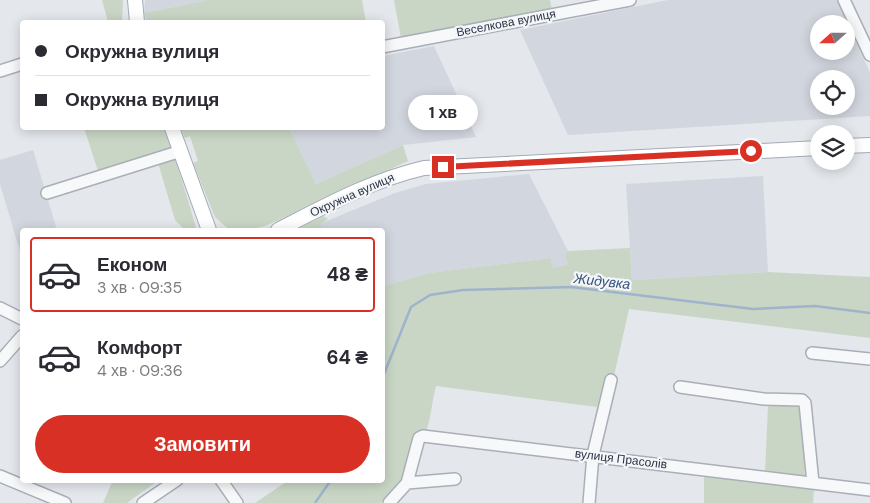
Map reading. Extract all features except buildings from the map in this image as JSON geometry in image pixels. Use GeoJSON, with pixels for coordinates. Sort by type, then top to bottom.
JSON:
{"type":"FeatureCollection","features":[{"type":"Feature","properties":{"kind":"main road"},"geometry":{"type":"LineString","coordinates":[[135,0],[137,20]]}},
{"type":"Feature","properties":{"kind":"main road"},"geometry":{"type":"LineString","coordinates":[[173,130],[208,228]]}},
{"type":"Feature","properties":{"kind":"main road"},"geometry":{"type":"LineString","coordinates":[[855,146],[870,145]]}},
{"type":"Feature","properties":{"kind":"main road","name":"Окружна вулиця"},"geometry":{"type":"LineString","coordinates":[[282,228],[357,191],[388,178],[424,168],[810,148]]}},
{"type":"Feature","properties":{"kind":"street","name":"Веселкова вулиця"},"geometry":{"type":"LineString","coordinates":[[385,46],[630,0]]}},
{"type":"Feature","properties":{"kind":"street"},"geometry":{"type":"LineString","coordinates":[[844,0],[870,55]]}},
{"type":"Feature","properties":{"kind":"street"},"geometry":{"type":"LineString","coordinates":[[0,71],[20,65]]}},
{"type":"Feature","properties":{"kind":"street"},"geometry":{"type":"LineString","coordinates":[[47,193],[181,151]]}},
{"type":"Feature","properties":{"kind":"street"},"geometry":{"type":"LineString","coordinates":[[0,308],[20,318]]}},
{"type":"Feature","properties":{"kind":"street"},"geometry":{"type":"LineString","coordinates":[[0,361],[20,338]]}},
{"type":"Feature","properties":{"kind":"street"},"geometry":{"type":"LineString","coordinates":[[812,353],[870,359]]}},
{"type":"Feature","properties":{"kind":"street"},"geometry":{"type":"LineString","coordinates":[[589,503],[594,455],[611,380]]}},
{"type":"Feature","properties":{"kind":"street"},"geometry":{"type":"LineString","coordinates":[[680,387],[764,400],[802,400],[805,403],[813,482]]}},
{"type":"Feature","properties":{"kind":"street","name":"вулиця Прасолів"},"geometry":{"type":"LineString","coordinates":[[407,483],[419,438],[423,436],[594,455],[870,490]]}},
{"type":"Feature","properties":{"kind":"street"},"geometry":{"type":"LineString","coordinates":[[0,476],[65,503]]}},
{"type":"Feature","properties":{"kind":"street"},"geometry":{"type":"LineString","coordinates":[[389,503],[407,483],[455,479]]}},
{"type":"Feature","properties":{"kind":"street"},"geometry":{"type":"LineString","coordinates":[[142,503],[173,483]]}},
{"type":"Feature","properties":{"kind":"street"},"geometry":{"type":"LineString","coordinates":[[223,483],[237,503]]}},
{"type":"Feature","properties":{"kind":"shaded area"},"geometry":{"type":"Polygon","coordinates":[[[145,0],[208,0],[144,13],[145,0]]]}},
{"type":"Feature","properties":{"kind":"shaded area"},"geometry":{"type":"Polygon","coordinates":[[[668,0],[837,0],[844,15],[810,15],[810,60],[855,60],[855,40],[870,73],[870,116],[568,135],[520,30],[668,0]]]}},
{"type":"Feature","properties":{"kind":"shaded area"},"geometry":{"type":"Polygon","coordinates":[[[434,46],[476,137],[403,145],[316,184],[290,130],[385,130],[385,56],[434,46]]]}},
{"type":"Feature","properties":{"kind":"shaded area"},"geometry":{"type":"Polygon","coordinates":[[[33,150],[56,228],[20,228],[20,251],[0,184],[0,160],[33,150]]]}},
{"type":"Feature","properties":{"kind":"shaded area"},"geometry":{"type":"Polygon","coordinates":[[[529,174],[568,251],[565,256],[568,264],[553,268],[549,258],[429,273],[385,285],[385,228],[321,228],[319,224],[395,193],[426,184],[529,174]]]}},
{"type":"Feature","properties":{"kind":"shaded area"},"geometry":{"type":"Polygon","coordinates":[[[763,176],[768,272],[632,280],[626,184],[763,176]]]}},
{"type":"Feature","properties":{"kind":"green space"},"geometry":{"type":"Polygon","coordinates":[[[102,0],[123,0],[122,20],[107,20],[102,0]]]}},
{"type":"Feature","properties":{"kind":"green space"},"geometry":{"type":"Polygon","coordinates":[[[208,0],[362,0],[366,20],[146,20],[144,13],[208,0]]]}},
{"type":"Feature","properties":{"kind":"green space"},"geometry":{"type":"Polygon","coordinates":[[[394,0],[550,0],[552,10],[401,38],[394,0]]]}},
{"type":"Feature","properties":{"kind":"green space"},"geometry":{"type":"Polygon","coordinates":[[[85,130],[165,130],[172,151],[99,174],[85,130]]]}},
{"type":"Feature","properties":{"kind":"green space"},"geometry":{"type":"Polygon","coordinates":[[[182,130],[290,130],[316,184],[403,145],[408,161],[265,226],[256,228],[229,228],[215,217],[193,163],[198,161],[190,136],[185,138],[182,130]]]}},
{"type":"Feature","properties":{"kind":"green space"},"geometry":{"type":"Polygon","coordinates":[[[175,157],[196,228],[183,228],[175,220],[158,163],[175,157]]]}},
{"type":"Feature","properties":{"kind":"green space"},"geometry":{"type":"Polygon","coordinates":[[[323,216],[328,219],[320,224],[321,228],[299,228],[323,216]]]}},
{"type":"Feature","properties":{"kind":"green space"},"geometry":{"type":"Polygon","coordinates":[[[630,248],[632,280],[768,272],[870,277],[870,338],[629,309],[614,376],[606,374],[597,407],[436,386],[428,427],[419,450],[401,481],[387,498],[380,503],[255,503],[285,483],[385,483],[385,285],[429,273],[550,258],[553,268],[568,264],[565,256],[568,251],[630,248]]]}},
{"type":"Feature","properties":{"kind":"green space"},"geometry":{"type":"Polygon","coordinates":[[[768,406],[799,406],[802,409],[805,477],[765,472],[768,406]]]}},
{"type":"Feature","properties":{"kind":"green space"},"geometry":{"type":"Polygon","coordinates":[[[704,476],[814,489],[813,503],[704,503],[704,476]]]}},
{"type":"Feature","properties":{"kind":"green space"},"geometry":{"type":"Polygon","coordinates":[[[112,483],[155,483],[127,503],[103,503],[112,483]]]}},
{"type":"Feature","properties":{"kind":"waterway","name":"Жидувка"},"geometry":{"type":"LineString","coordinates":[[385,372],[411,307],[430,295],[463,290],[571,287],[753,309],[815,306],[870,313]]}},
{"type":"Feature","properties":{"kind":"waterway","name":"Жидувка"},"geometry":{"type":"LineString","coordinates":[[315,503],[329,483]]}},
{"type":"Feature","properties":{"kind":"route"},"geometry":{"type":"LineString","coordinates":[[443,167],[751,151]]}}]}
